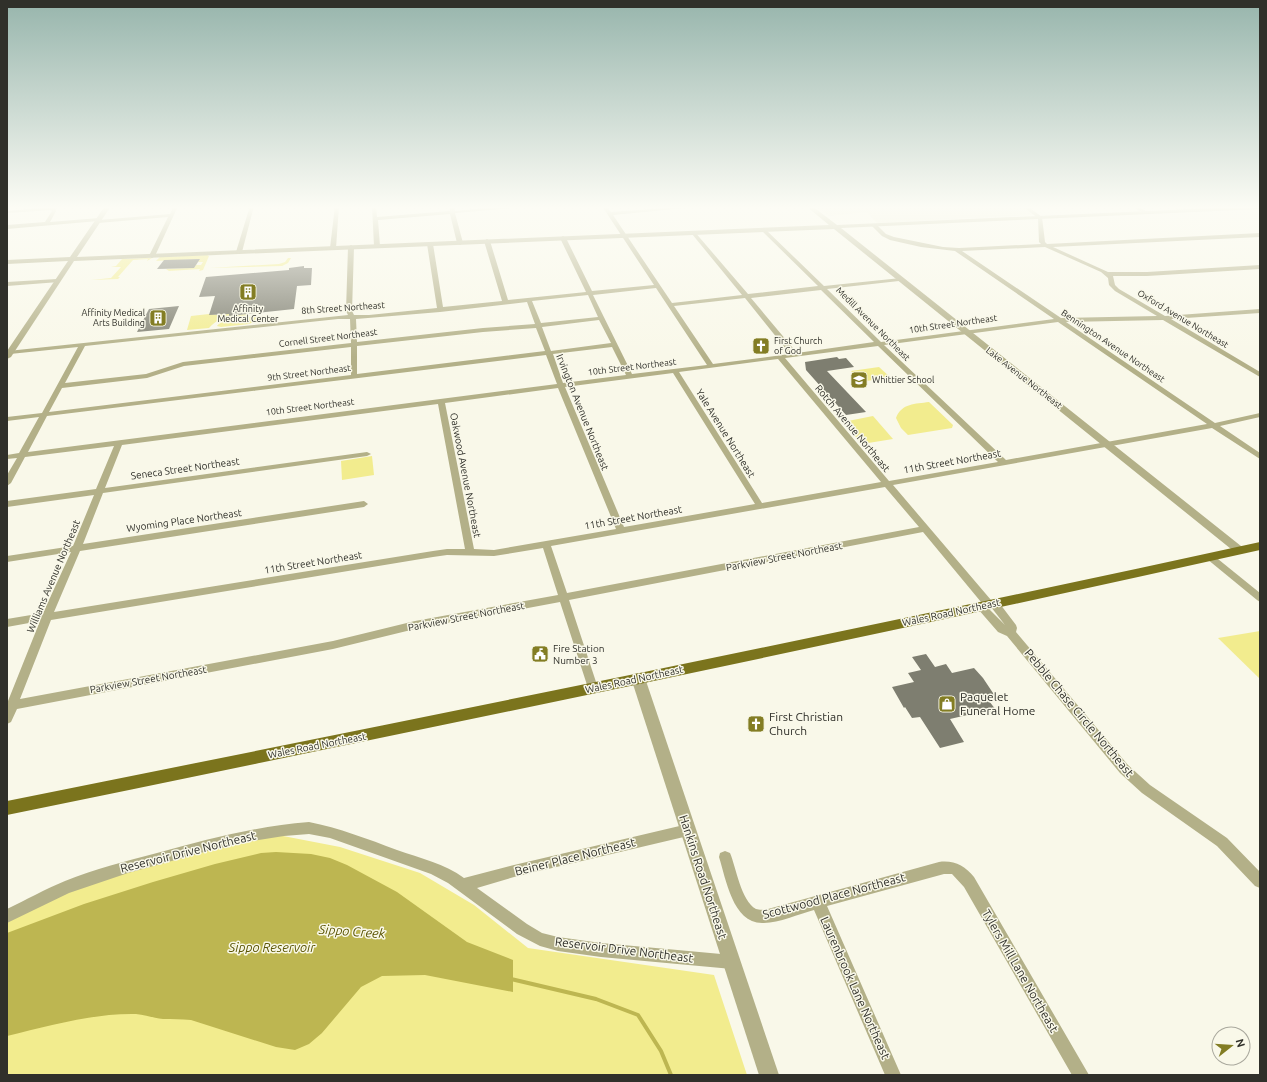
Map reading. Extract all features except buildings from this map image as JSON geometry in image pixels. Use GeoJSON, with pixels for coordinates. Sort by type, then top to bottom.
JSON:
{"type":"FeatureCollection","features":[{"type":"Feature","properties":{"kind":"main road","name":"Wales Road Northeast"},"geometry":{"type":"LineString","coordinates":[[7,808],[593,688],[1260,546]]}},
{"type":"Feature","properties":{"kind":"street"},"geometry":{"type":"LineString","coordinates":[[8,354],[74,256]]}},
{"type":"Feature","properties":{"kind":"street"},"geometry":{"type":"LineString","coordinates":[[7,262],[139,256]]}},
{"type":"Feature","properties":{"kind":"street"},"geometry":{"type":"LineString","coordinates":[[351,256],[349,311],[354,321],[354,376]]}},
{"type":"Feature","properties":{"kind":"street"},"geometry":{"type":"LineString","coordinates":[[432,256],[440,310]]}},
{"type":"Feature","properties":{"kind":"street"},"geometry":{"type":"LineString","coordinates":[[492,256],[506,303]]}},
{"type":"Feature","properties":{"kind":"street"},"geometry":{"type":"LineString","coordinates":[[572,256],[630,377]]}},
{"type":"Feature","properties":{"kind":"street"},"geometry":{"type":"LineString","coordinates":[[639,256],[657,286],[711,366]]}},
{"type":"Feature","properties":{"kind":"street"},"geometry":{"type":"LineString","coordinates":[[713,256],[795,355]]}},
{"type":"Feature","properties":{"kind":"street","name":"Medill Avenue Northeast"},"geometry":{"type":"LineString","coordinates":[[790,256],[1004,463]]}},
{"type":"Feature","properties":{"kind":"street","name":"Lake Avenue Northeast"},"geometry":{"type":"LineString","coordinates":[[871,256],[1240,550]]}},
{"type":"Feature","properties":{"kind":"street","name":"Bennington Avenue Northeast"},"geometry":{"type":"LineString","coordinates":[[965,256],[1260,457]]}},
{"type":"Feature","properties":{"kind":"street"},"geometry":{"type":"LineString","coordinates":[[1069,256],[1108,274],[1147,274],[1260,268]]}},
{"type":"Feature","properties":{"kind":"street","name":"Oxford Avenue Northeast"},"geometry":{"type":"LineString","coordinates":[[1108,274],[1111,277],[1114,288],[1260,375]]}},
{"type":"Feature","properties":{"kind":"street"},"geometry":{"type":"LineString","coordinates":[[670,305],[899,279]]}},
{"type":"Feature","properties":{"kind":"street"},"geometry":{"type":"LineString","coordinates":[[7,284],[57,281]]}},
{"type":"Feature","properties":{"kind":"street","name":"8th Street Northeast"},"geometry":{"type":"LineString","coordinates":[[8,354],[338,317],[369,317],[657,286]]}},
{"type":"Feature","properties":{"kind":"street","name":"Irvington Avenue Northeast"},"geometry":{"type":"LineString","coordinates":[[529,300],[561,386],[621,531]]}},
{"type":"Feature","properties":{"kind":"street","name":"10th Street Northeast"},"geometry":{"type":"LineString","coordinates":[[7,457],[561,386],[1058,320],[1164,318],[1260,311]]}},
{"type":"Feature","properties":{"kind":"street","name":"Cornell Street Northeast"},"geometry":{"type":"LineString","coordinates":[[59,386],[146,376],[183,364],[601,318]]}},
{"type":"Feature","properties":{"kind":"street"},"geometry":{"type":"LineString","coordinates":[[7,483],[82,345]]}},
{"type":"Feature","properties":{"kind":"street","name":"9th Street Northeast"},"geometry":{"type":"LineString","coordinates":[[7,419],[614,345]]}},
{"type":"Feature","properties":{"kind":"street","name":"Rotch Avenue Northeast"},"geometry":{"type":"LineString","coordinates":[[780,357],[988,604]]}},
{"type":"Feature","properties":{"kind":"street","name":"Yale Avenue Northeast"},"geometry":{"type":"LineString","coordinates":[[675,371],[760,506]]}},
{"type":"Feature","properties":{"kind":"street","name":"Oakwood Avenue Northeast"},"geometry":{"type":"LineString","coordinates":[[441,401],[470,552]]}},
{"type":"Feature","properties":{"kind":"street","name":"11th Street Northeast"},"geometry":{"type":"LineString","coordinates":[[7,623],[433,554],[470,552],[494,553],[1214,426],[1260,415]]}},
{"type":"Feature","properties":{"kind":"street","name":"Williams Avenue Northeast"},"geometry":{"type":"LineString","coordinates":[[7,719],[10,706],[77,548],[119,442]]}},
{"type":"Feature","properties":{"kind":"street","name":"Seneca Street Northeast"},"geometry":{"type":"LineString","coordinates":[[7,504],[367,454]]}},
{"type":"Feature","properties":{"kind":"street","name":"Wyoming Place Northeast"},"geometry":{"type":"LineString","coordinates":[[7,559],[364,504]]}},
{"type":"Feature","properties":{"kind":"street","name":"Parkview Street Northeast"},"geometry":{"type":"LineString","coordinates":[[10,706],[333,645],[415,625],[925,529]]}},
{"type":"Feature","properties":{"kind":"street"},"geometry":{"type":"LineString","coordinates":[[546,544],[593,688]]}},
{"type":"Feature","properties":{"kind":"street"},"geometry":{"type":"LineString","coordinates":[[1210,557],[1260,598]]}},
{"type":"Feature","properties":{"kind":"street","name":"Pebble Chase Circle Northeast"},"geometry":{"type":"LineString","coordinates":[[988,604],[1002,629],[1011,633],[1124,769],[1146,789],[1222,842],[1260,882]]}},
{"type":"Feature","properties":{"kind":"street","name":"Hankins Road Northeast"},"geometry":{"type":"LineString","coordinates":[[638,678],[769,1075]]}},
{"type":"Feature","properties":{"kind":"street","name":"Reservoir Drive Northeast"},"geometry":{"type":"LineString","coordinates":[[7,916],[67,887],[128,867],[208,845],[284,830],[309,828],[330,832],[434,869],[464,885],[522,929],[540,939],[558,944],[601,950],[732,962]]}},
{"type":"Feature","properties":{"kind":"street","name":"Beiner Place Northeast"},"geometry":{"type":"LineString","coordinates":[[464,885],[514,871],[688,830]]}},
{"type":"Feature","properties":{"kind":"street","name":"Scottwood Place Northeast"},"geometry":{"type":"LineString","coordinates":[[725,857],[745,909],[753,915],[759,917],[768,916],[939,868],[947,867],[956,869]]}},
{"type":"Feature","properties":{"kind":"street","name":"Tylers Mill Lane Northeast"},"geometry":{"type":"LineString","coordinates":[[956,869],[969,882],[1081,1075]]}},
{"type":"Feature","properties":{"kind":"street","name":"Laurenbrook Lane Northeast"},"geometry":{"type":"LineString","coordinates":[[818,902],[893,1075]]}},
{"type":"Feature","properties":{"kind":"shaded area"},"geometry":{"type":"Polygon","coordinates":[[[209,256],[203,270],[199,271],[200,269],[169,271],[166,269],[194,268],[196,265],[201,265],[203,262],[198,262],[200,259],[156,261],[160,257],[209,256]]]}},
{"type":"Feature","properties":{"kind":"shaded area"},"geometry":{"type":"Polygon","coordinates":[[[152,258],[147,261],[148,259],[133,260],[118,277],[120,277],[118,279],[91,280],[111,278],[121,267],[111,267],[116,266],[122,259],[152,258]]]}},
{"type":"Feature","properties":{"kind":"shaded area"},"geometry":{"type":"Polygon","coordinates":[[[288,258],[291,258],[288,263],[282,266],[209,268],[279,264],[285,262],[288,258]]]}},
{"type":"Feature","properties":{"kind":"shaded area"},"geometry":{"type":"Polygon","coordinates":[[[229,314],[229,316],[249,314],[238,317],[224,318],[214,323],[209,328],[187,330],[191,316],[229,314]]]}},
{"type":"Feature","properties":{"kind":"shaded area"},"geometry":{"type":"Polygon","coordinates":[[[266,316],[249,324],[221,327],[217,326],[220,323],[232,319],[266,316]]]}},
{"type":"Feature","properties":{"kind":"shaded area"},"geometry":{"type":"Polygon","coordinates":[[[879,367],[890,377],[861,382],[851,371],[879,367]]]}},
{"type":"Feature","properties":{"kind":"shaded area"},"geometry":{"type":"Polygon","coordinates":[[[929,402],[953,425],[952,428],[908,435],[901,428],[896,418],[899,413],[902,409],[910,405],[929,402]]]}},
{"type":"Feature","properties":{"kind":"shaded area"},"geometry":{"type":"Polygon","coordinates":[[[873,416],[893,439],[862,444],[843,422],[873,416]]]}},
{"type":"Feature","properties":{"kind":"shaded area"},"geometry":{"type":"Polygon","coordinates":[[[372,456],[374,475],[342,480],[341,461],[372,456]]]}},
{"type":"Feature","properties":{"kind":"shaded area"},"geometry":{"type":"Polygon","coordinates":[[[1260,631],[1260,679],[1218,638],[1260,631]]]}},
{"type":"Feature","properties":{"kind":"shaded area"},"geometry":{"type":"Polygon","coordinates":[[[278,835],[340,847],[420,873],[474,905],[528,948],[714,975],[747,1075],[7,1075],[7,920],[53,898],[113,876],[195,854],[278,835]]]}},
{"type":"Feature","properties":{"kind":"water","name":"Sippo Reservoir"},"geometry":{"type":"Polygon","coordinates":[[[276,852],[311,854],[330,858],[347,865],[397,892],[467,942],[513,960],[513,992],[425,975],[382,976],[361,987],[322,1033],[309,1044],[295,1050],[276,1047],[191,1020],[163,1019],[136,1014],[120,1014],[87,1018],[7,1036],[7,933],[84,904],[153,882],[215,864],[261,853],[276,852]]]}},
{"type":"Feature","properties":{"kind":"waterway","name":"Sippo Creek"},"geometry":{"type":"LineString","coordinates":[[511,979],[596,999],[638,1015],[661,1051],[671,1075]]}},
{"type":"Feature","properties":{"kind":"place","name":"Affinity Medical Center"},"geometry":{"type":"Point","coordinates":[248,292]}},
{"type":"Feature","properties":{"kind":"place","name":"Affinity Medical Arts Building"},"geometry":{"type":"Point","coordinates":[158,318]}},
{"type":"Feature","properties":{"kind":"place","name":"First Church of God"},"geometry":{"type":"Point","coordinates":[761,346]}},
{"type":"Feature","properties":{"kind":"place","name":"Whittier School"},"geometry":{"type":"Point","coordinates":[859,380]}},
{"type":"Feature","properties":{"kind":"place","name":"Fire Station Number 3"},"geometry":{"type":"Point","coordinates":[540,654]}},
{"type":"Feature","properties":{"kind":"place","name":"Paquelet Funeral Home"},"geometry":{"type":"Point","coordinates":[947,704]}},
{"type":"Feature","properties":{"kind":"place","name":"First Christian Church"},"geometry":{"type":"Point","coordinates":[756,724]}}]}
